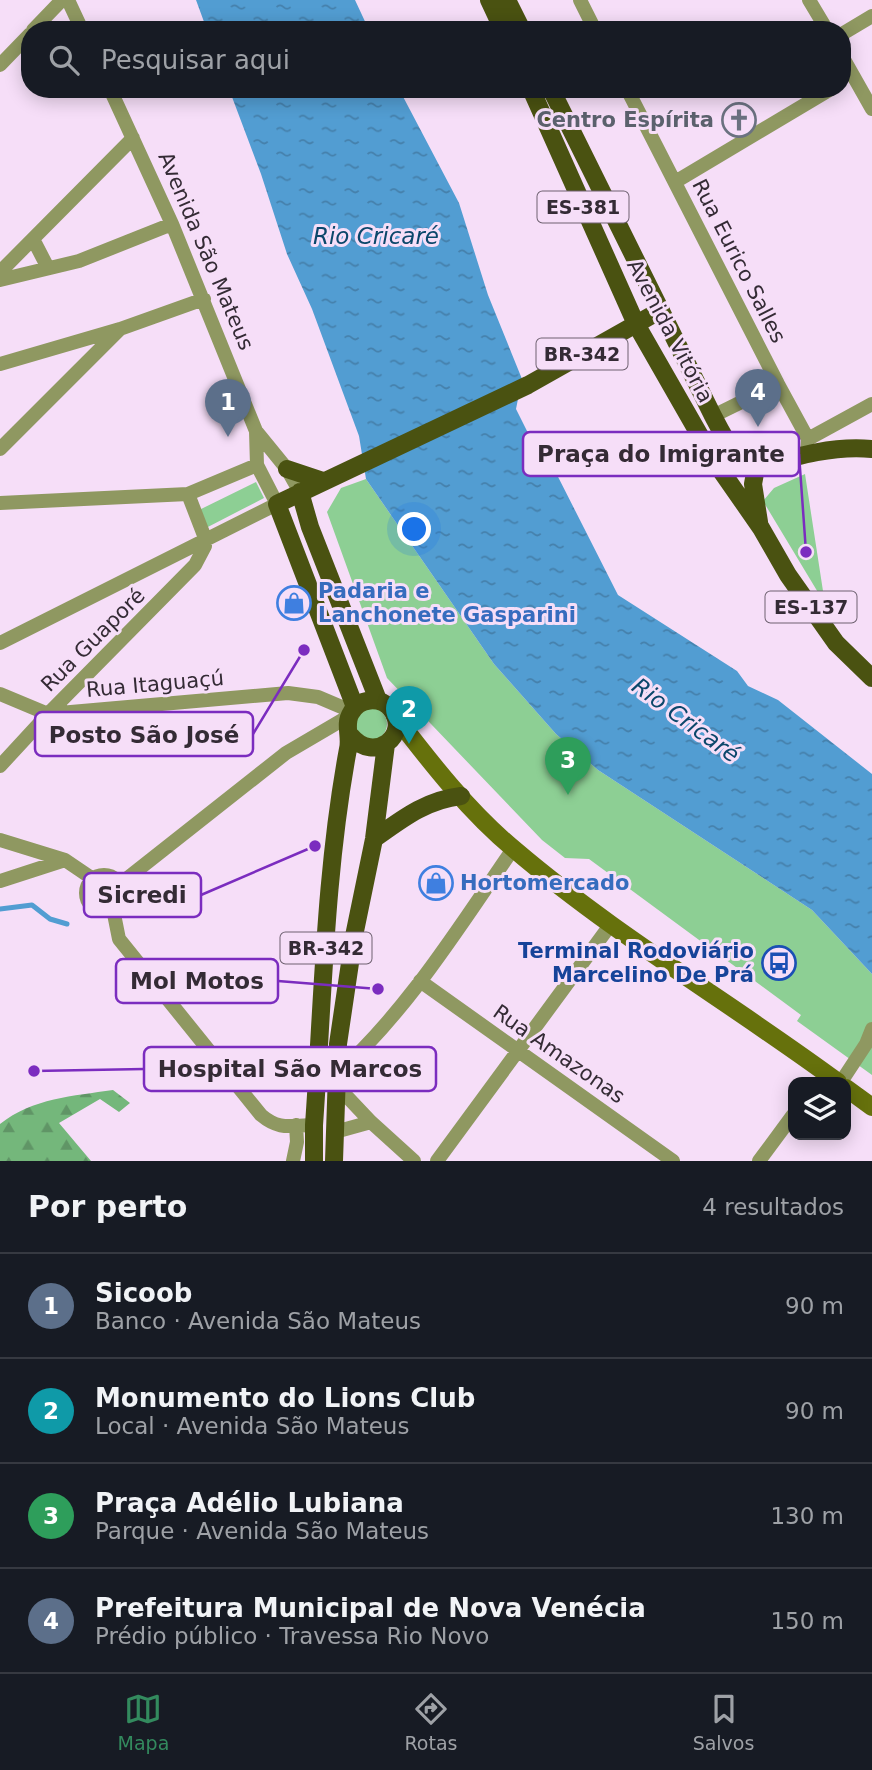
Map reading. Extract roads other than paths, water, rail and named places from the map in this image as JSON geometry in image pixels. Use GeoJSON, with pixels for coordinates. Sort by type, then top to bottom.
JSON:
{"type":"FeatureCollection","features":[{"type":"Feature","properties":{"kind":"main road"},"geometry":{"type":"LineString","coordinates":[[489,0],[499,21]]}},
{"type":"Feature","properties":{"kind":"main road"},"geometry":{"type":"LineString","coordinates":[[507,0],[518,21]]}},
{"type":"Feature","properties":{"kind":"main road","name":"Avenida Vitória"},"geometry":{"type":"LineString","coordinates":[[535,98],[636,324],[715,462],[761,528],[788,575],[836,643],[872,678]]}},
{"type":"Feature","properties":{"kind":"main road","name":"Avenida Vitória"},"geometry":{"type":"LineString","coordinates":[[555,98],[713,416],[732,451],[756,468]]}},
{"type":"Feature","properties":{"kind":"main road"},"geometry":{"type":"LineString","coordinates":[[636,324],[661,310]]}},
{"type":"Feature","properties":{"kind":"main road","name":"BR-342"},"geometry":{"type":"LineString","coordinates":[[277,504],[528,385],[636,324]]}},
{"type":"Feature","properties":{"kind":"main road"},"geometry":{"type":"LineString","coordinates":[[761,528],[754,501],[756,468],[808,446],[872,449]]}},
{"type":"Feature","properties":{"kind":"main road"},"geometry":{"type":"LineString","coordinates":[[287,469],[323,481],[310,527]]}},
{"type":"Feature","properties":{"kind":"main road"},"geometry":{"type":"LineString","coordinates":[[300,492],[310,527],[378,701]]}},
{"type":"Feature","properties":{"kind":"main road","name":"Avenida São Mateus"},"geometry":{"type":"LineString","coordinates":[[277,504],[341,676],[351,721]]}},
{"type":"Feature","properties":{"kind":"main road"},"geometry":{"type":"LineString","coordinates":[[389,741],[371,748],[356,743],[351,721],[362,702],[378,701],[385,704],[395,716]]}},
{"type":"Feature","properties":{"kind":"main road","name":"BR-342"},"geometry":{"type":"LineString","coordinates":[[334,1161],[338,1044],[354,936],[374,839],[389,741],[397,724],[395,716]]}},
{"type":"Feature","properties":{"kind":"main road","name":"BR-342"},"geometry":{"type":"LineString","coordinates":[[314,1161],[305,1125],[339,798],[351,721]]}},
{"type":"Feature","properties":{"kind":"main road"},"geometry":{"type":"LineString","coordinates":[[374,839],[418,808],[442,798],[461,796]]}},
{"type":"Feature","properties":{"kind":"street"},"geometry":{"type":"LineString","coordinates":[[42,21],[62,0]]}},
{"type":"Feature","properties":{"kind":"street"},"geometry":{"type":"LineString","coordinates":[[68,0],[78,21]]}},
{"type":"Feature","properties":{"kind":"street"},"geometry":{"type":"LineString","coordinates":[[580,0],[590,21]]}},
{"type":"Feature","properties":{"kind":"street"},"geometry":{"type":"LineString","coordinates":[[809,0],[822,21]]}},
{"type":"Feature","properties":{"kind":"street"},"geometry":{"type":"LineString","coordinates":[[851,29],[872,16]]}},
{"type":"Feature","properties":{"kind":"street"},"geometry":{"type":"LineString","coordinates":[[0,65],[21,43]]}},
{"type":"Feature","properties":{"kind":"street"},"geometry":{"type":"LineString","coordinates":[[851,83],[872,109]]}},
{"type":"Feature","properties":{"kind":"street","name":"Avenida São Mateus"},"geometry":{"type":"LineString","coordinates":[[114,98],[204,299],[256,431],[287,469],[300,492]]}},
{"type":"Feature","properties":{"kind":"street","name":"Rua Eurico Salles"},"geometry":{"type":"LineString","coordinates":[[632,98],[808,446]]}},
{"type":"Feature","properties":{"kind":"street"},"geometry":{"type":"LineString","coordinates":[[675,182],[816,98]]}},
{"type":"Feature","properties":{"kind":"street"},"geometry":{"type":"LineString","coordinates":[[0,272],[133,138]]}},
{"type":"Feature","properties":{"kind":"street"},"geometry":{"type":"LineString","coordinates":[[0,280],[79,261],[172,224]]}},
{"type":"Feature","properties":{"kind":"street"},"geometry":{"type":"LineString","coordinates":[[33,239],[48,268]]}},
{"type":"Feature","properties":{"kind":"street"},"geometry":{"type":"LineString","coordinates":[[0,364],[120,329],[204,299]]}},
{"type":"Feature","properties":{"kind":"street"},"geometry":{"type":"LineString","coordinates":[[0,449],[120,329]]}},
{"type":"Feature","properties":{"kind":"street"},"geometry":{"type":"LineString","coordinates":[[713,416],[778,384]]}},
{"type":"Feature","properties":{"kind":"street"},"geometry":{"type":"LineString","coordinates":[[808,446],[872,404]]}},
{"type":"Feature","properties":{"kind":"street","name":"Avenida São Mateus"},"geometry":{"type":"LineString","coordinates":[[256,431],[257,465],[277,504]]}},
{"type":"Feature","properties":{"kind":"street"},"geometry":{"type":"LineString","coordinates":[[0,503],[188,494],[257,465]]}},
{"type":"Feature","properties":{"kind":"street"},"geometry":{"type":"LineString","coordinates":[[188,494],[205,538]]}},
{"type":"Feature","properties":{"kind":"street"},"geometry":{"type":"LineString","coordinates":[[0,643],[277,504]]}},
{"type":"Feature","properties":{"kind":"street","name":"Rua Guaporé"},"geometry":{"type":"LineString","coordinates":[[0,766],[189,573],[203,551],[205,538]]}},
{"type":"Feature","properties":{"kind":"street","name":"Rua Itaguaçú"},"geometry":{"type":"LineString","coordinates":[[0,694],[48,714],[288,693],[318,697],[351,721]]}},
{"type":"Feature","properties":{"kind":"street"},"geometry":{"type":"LineString","coordinates":[[395,716],[438,772],[513,849],[611,924],[826,1077]]}},
{"type":"Feature","properties":{"kind":"street"},"geometry":{"type":"LineString","coordinates":[[120,884],[286,753],[314,735],[351,721]]}},
{"type":"Feature","properties":{"kind":"street"},"geometry":{"type":"LineString","coordinates":[[389,741],[438,772]]}},
{"type":"Feature","properties":{"kind":"street"},"geometry":{"type":"LineString","coordinates":[[0,840],[65,860],[93,879]]}},
{"type":"Feature","properties":{"kind":"street"},"geometry":{"type":"LineString","coordinates":[[414,1161],[371,1122],[337,1080],[420,981],[513,849]]}},
{"type":"Feature","properties":{"kind":"street"},"geometry":{"type":"LineString","coordinates":[[0,881],[65,860]]}},
{"type":"Feature","properties":{"kind":"street"},"geometry":{"type":"LineString","coordinates":[[104,875],[111,876],[120,884],[121,901],[113,909],[96,910],[88,902],[86,890],[93,879],[104,875]]}},
{"type":"Feature","properties":{"kind":"street"},"geometry":{"type":"LineString","coordinates":[[113,909],[119,939],[247,1098],[270,1122],[284,1127],[305,1125],[293,1161]]}},
{"type":"Feature","properties":{"kind":"street"},"geometry":{"type":"LineString","coordinates":[[437,1161],[611,924]]}},
{"type":"Feature","properties":{"kind":"street","name":"Rua Amazonas"},"geometry":{"type":"LineString","coordinates":[[420,981],[673,1161]]}},
{"type":"Feature","properties":{"kind":"street"},"geometry":{"type":"LineString","coordinates":[[833,1077],[866,1044],[872,1029]]}},
{"type":"Feature","properties":{"kind":"street"},"geometry":{"type":"LineString","coordinates":[[338,1044],[369,1045]]}},
{"type":"Feature","properties":{"kind":"street"},"geometry":{"type":"LineString","coordinates":[[851,1092],[872,1107]]}},
{"type":"Feature","properties":{"kind":"street"},"geometry":{"type":"LineString","coordinates":[[335,1132],[371,1122]]}},
{"type":"Feature","properties":{"kind":"street"},"geometry":{"type":"LineString","coordinates":[[759,1161],[788,1122]]}},
{"type":"Feature","properties":{"kind":"water"},"geometry":{"type":"Polygon","coordinates":[[[196,0],[355,0],[365,21],[204,21],[196,0]]]}},
{"type":"Feature","properties":{"kind":"water","name":"Rio Cricaré"},"geometry":{"type":"Polygon","coordinates":[[[232,98],[404,98],[459,203],[488,295],[522,379],[516,409],[534,445],[550,461],[618,595],[737,671],[748,686],[778,700],[872,774],[872,974],[812,910],[598,770],[556,734],[494,664],[366,479],[359,436],[312,309],[287,254],[232,98]]]}},
{"type":"Feature","properties":{"kind":"waterway"},"geometry":{"type":"LineString","coordinates":[[0,909],[32,905],[50,919],[67,924]]}},
{"type":"Feature","properties":{"kind":"place","name":"Centro Espírita"},"geometry":{"type":"Point","coordinates":[739,120]}},
{"type":"Feature","properties":{"kind":"place","name":"Prefeitura Municipal de Nova Venécia"},"geometry":{"type":"Point","coordinates":[758,427]}},
{"type":"Feature","properties":{"kind":"place","name":"Sicoob"},"geometry":{"type":"Point","coordinates":[228,437]}},
{"type":"Feature","properties":{"kind":"place","name":"Praça do Imigrante"},"geometry":{"type":"Point","coordinates":[806,552]}},
{"type":"Feature","properties":{"kind":"place","name":"Padaria e Lanchonete Gasparini"},"geometry":{"type":"Point","coordinates":[294,603]}},
{"type":"Feature","properties":{"kind":"place","name":"Posto São José"},"geometry":{"type":"Point","coordinates":[304,650]}},
{"type":"Feature","properties":{"kind":"place","name":"Monumento do Lions Club"},"geometry":{"type":"Point","coordinates":[409,744]}},
{"type":"Feature","properties":{"kind":"place","name":"Praça Adélio Lubiana"},"geometry":{"type":"Point","coordinates":[568,795]}},
{"type":"Feature","properties":{"kind":"place","name":"Sicredi"},"geometry":{"type":"Point","coordinates":[315,846]}},
{"type":"Feature","properties":{"kind":"place","name":"Hortomercado"},"geometry":{"type":"Point","coordinates":[436,883]}},
{"type":"Feature","properties":{"kind":"place","name":"Terminal Rodoviário Marcelino De Prá"},"geometry":{"type":"Point","coordinates":[779,963]}},
{"type":"Feature","properties":{"kind":"place","name":"Mol Motos"},"geometry":{"type":"Point","coordinates":[378,989]}},
{"type":"Feature","properties":{"kind":"place","name":"Hospital São Marcos"},"geometry":{"type":"Point","coordinates":[34,1071]}}]}
